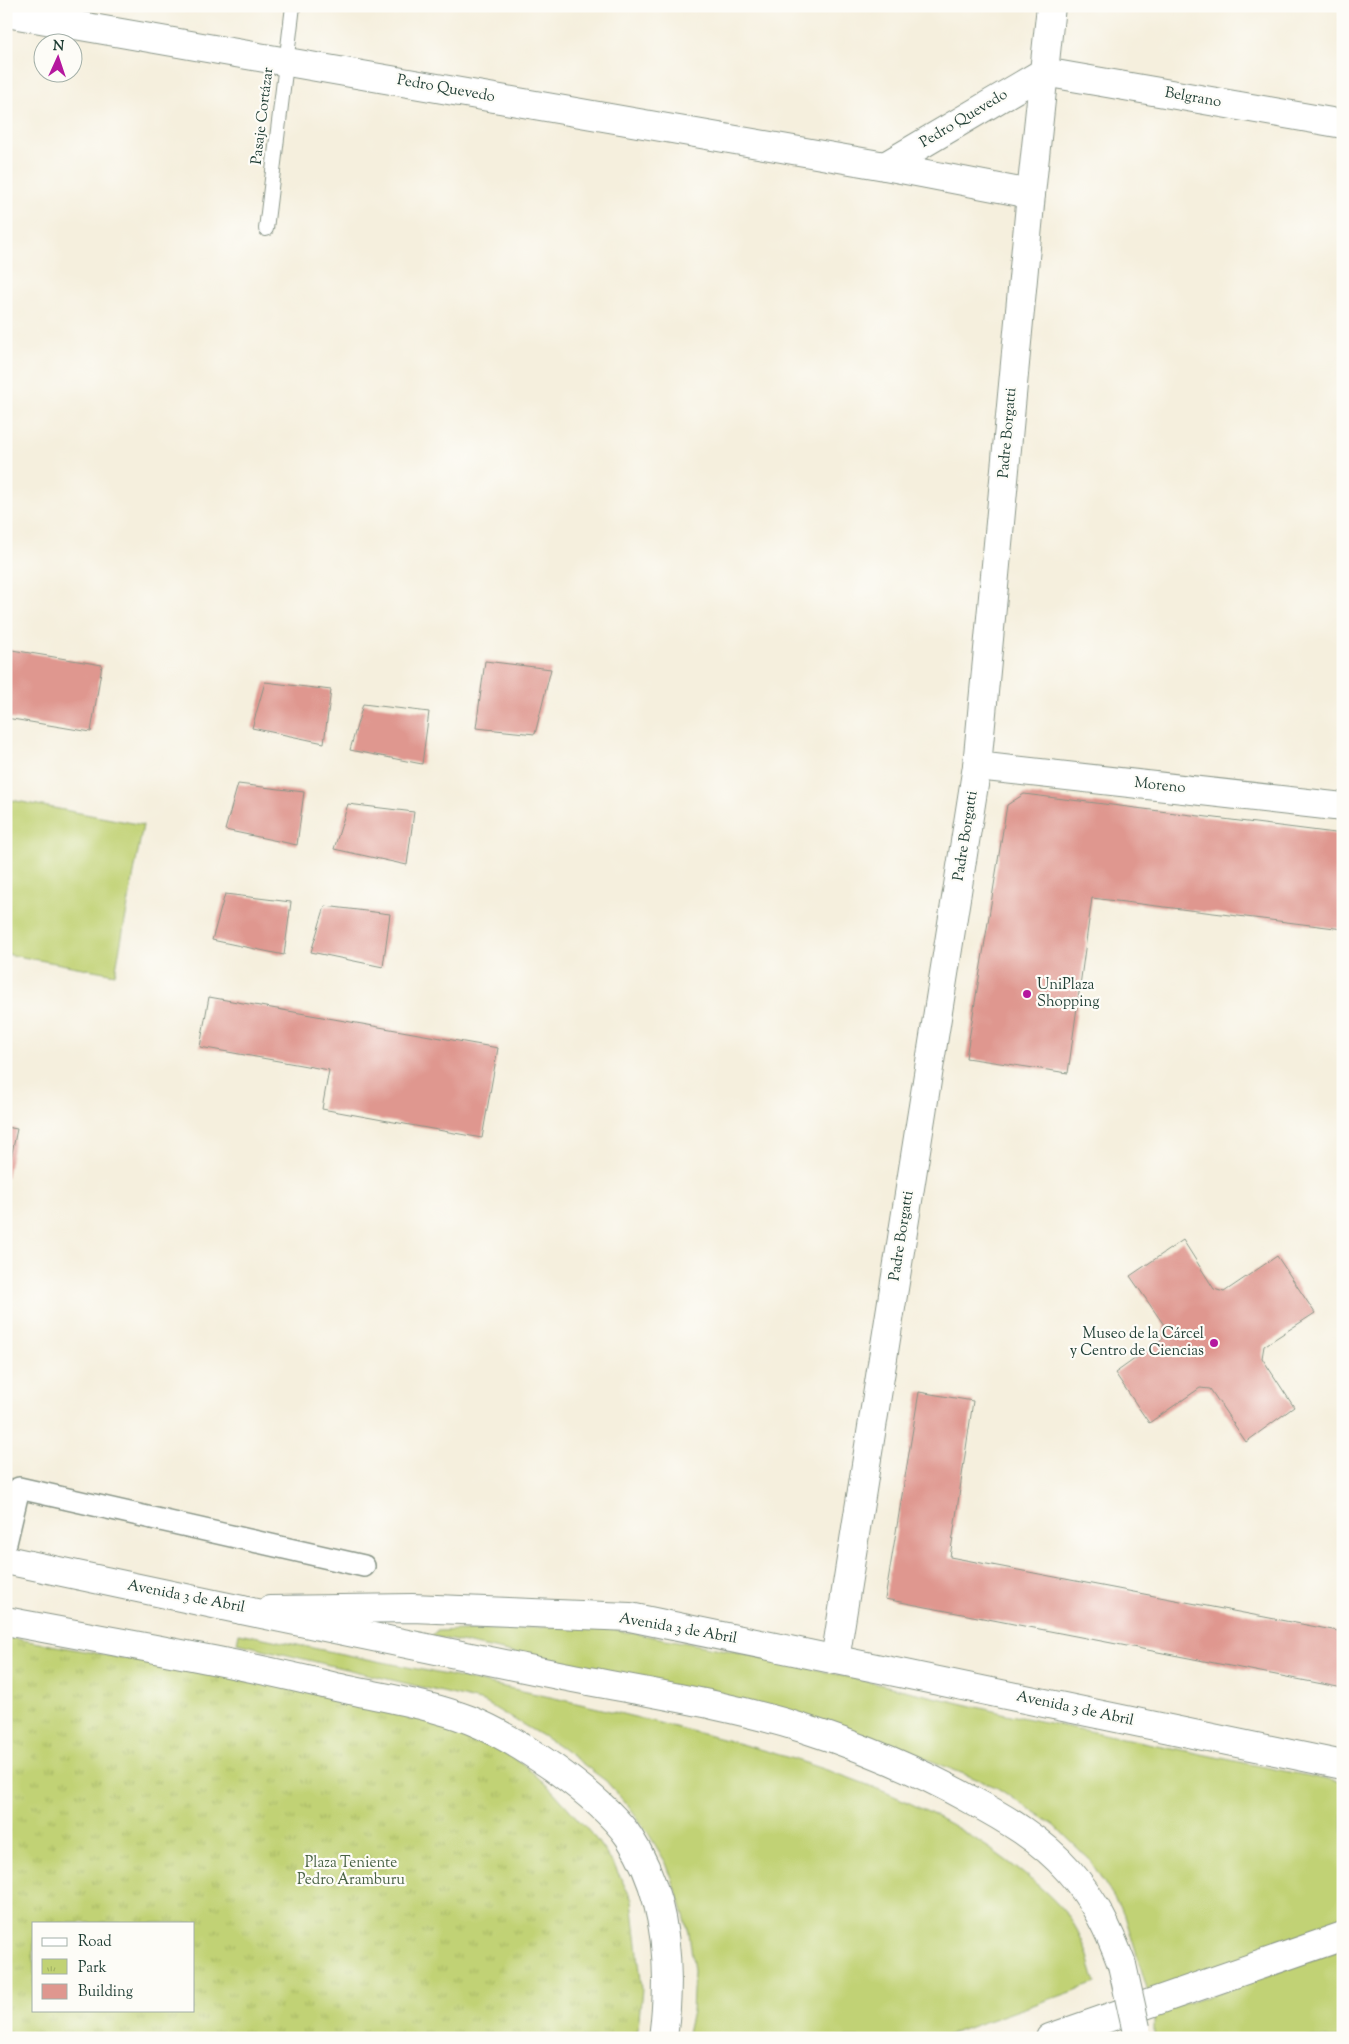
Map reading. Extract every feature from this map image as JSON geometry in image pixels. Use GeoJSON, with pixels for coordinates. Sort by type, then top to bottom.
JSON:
{"type":"FeatureCollection","features":[{"type":"Feature","properties":{"kind":"main road","name":"Padre Borgatti"},"geometry":{"type":"LineString","coordinates":[[835,1660],[977,766],[1031,194],[1052,6]]}},
{"type":"Feature","properties":{"kind":"main road","name":"Pedro Quevedo"},"geometry":{"type":"LineString","coordinates":[[6,13],[885,166],[1031,194]]}},
{"type":"Feature","properties":{"kind":"main road","name":"Pedro Quevedo"},"geometry":{"type":"LineString","coordinates":[[885,166],[1044,72]]}},
{"type":"Feature","properties":{"kind":"main road","name":"Belgrano"},"geometry":{"type":"LineString","coordinates":[[1044,72],[1343,124]]}},
{"type":"Feature","properties":{"kind":"main road","name":"Moreno"},"geometry":{"type":"LineString","coordinates":[[977,766],[1343,807]]}},
{"type":"Feature","properties":{"kind":"main road","name":"Avenida 3 de Abril"},"geometry":{"type":"LineString","coordinates":[[6,1560],[242,1610],[412,1608],[630,1617],[1343,1765]]}},
{"type":"Feature","properties":{"kind":"main road"},"geometry":{"type":"LineString","coordinates":[[242,1610],[716,1707],[804,1729],[877,1755],[919,1773],[1016,1826],[1044,1847],[1068,1869],[1092,1899],[1110,1931],[1122,1965],[1137,2033]]}},
{"type":"Feature","properties":{"kind":"main road"},"geometry":{"type":"LineString","coordinates":[[6,1621],[280,1674],[374,1696],[430,1706],[471,1720],[506,1737],[538,1757],[567,1778],[607,1812],[628,1836],[644,1864],[660,1907],[666,1942],[668,1984],[663,2038]]}},
{"type":"Feature","properties":{"kind":"main road"},"geometry":{"type":"LineString","coordinates":[[1050,2038],[1343,1936]]}},
{"type":"Feature","properties":{"kind":"street"},"geometry":{"type":"LineString","coordinates":[[6,1543],[18,1488],[364,1566]]}},
{"type":"Feature","properties":{"kind":"lane","name":"Pasaje Cortázar"},"geometry":{"type":"LineString","coordinates":[[266,229],[293,6]]}},
{"type":"Feature","properties":{"kind":"green space"},"geometry":{"type":"Polygon","coordinates":[[[6,799],[143,825],[115,974],[6,954],[6,799]]]}},
{"type":"Feature","properties":{"kind":"green space"},"geometry":{"type":"Polygon","coordinates":[[[572,1626],[610,1629],[754,1655],[1015,1716],[1343,1783],[1343,1927],[1149,1995],[1125,1916],[1090,1860],[1054,1825],[996,1787],[877,1739],[726,1698],[432,1636],[436,1631],[572,1626]]]}},
{"type":"Feature","properties":{"kind":"green space"},"geometry":{"type":"Polygon","coordinates":[[[239,1633],[603,1709],[749,1746],[841,1775],[886,1793],[930,1813],[972,1836],[1041,1888],[1062,1909],[1078,1931],[1096,1983],[939,2038],[686,2038],[692,2011],[694,1971],[689,1933],[678,1895],[666,1863],[648,1833],[606,1781],[556,1744],[484,1702],[237,1643],[239,1633]]]}},
{"type":"Feature","properties":{"kind":"green space","name":"Plaza Teniente Pedro Aramburu"},"geometry":{"type":"Polygon","coordinates":[[[6,1637],[285,1687],[426,1719],[464,1731],[523,1764],[551,1789],[595,1838],[614,1865],[632,1900],[642,1989],[637,2038],[6,2038],[6,1637]]]}},
{"type":"Feature","properties":{"kind":"green space"},"geometry":{"type":"Polygon","coordinates":[[[1343,1949],[1343,2038],[1154,2038],[1154,2015],[1343,1949]]]}},
{"type":"Feature","properties":{"kind":"building"},"geometry":{"type":"Polygon","coordinates":[[[6,649],[102,665],[91,732],[6,718],[6,649]]]}},
{"type":"Feature","properties":{"kind":"building"},"geometry":{"type":"Polygon","coordinates":[[[485,661],[551,669],[535,734],[476,728],[485,661]]]}},
{"type":"Feature","properties":{"kind":"building"},"geometry":{"type":"Polygon","coordinates":[[[265,682],[331,690],[324,743],[252,728],[265,682]]]}},
{"type":"Feature","properties":{"kind":"building"},"geometry":{"type":"Polygon","coordinates":[[[363,704],[429,712],[422,764],[350,750],[363,704]]]}},
{"type":"Feature","properties":{"kind":"building"},"geometry":{"type":"Polygon","coordinates":[[[238,784],[304,792],[297,845],[225,830],[238,784]]]}},
{"type":"Feature","properties":{"kind":"building","name":"UniPlaza Shopping"},"geometry":{"type":"Polygon","coordinates":[[[1024,794],[1343,834],[1343,929],[1092,898],[1068,1073],[966,1058],[1007,805],[1024,794]]]}},
{"type":"Feature","properties":{"kind":"building"},"geometry":{"type":"Polygon","coordinates":[[[348,804],[414,812],[407,865],[334,849],[348,804]]]}},
{"type":"Feature","properties":{"kind":"building"},"geometry":{"type":"Polygon","coordinates":[[[225,894],[291,902],[284,955],[212,940],[225,894]]]}},
{"type":"Feature","properties":{"kind":"building"},"geometry":{"type":"Polygon","coordinates":[[[325,906],[390,914],[383,967],[311,952],[325,906]]]}},
{"type":"Feature","properties":{"kind":"building"},"geometry":{"type":"Polygon","coordinates":[[[209,997],[498,1048],[482,1138],[322,1109],[329,1070],[200,1047],[209,997]]]}},
{"type":"Feature","properties":{"kind":"building"},"geometry":{"type":"Polygon","coordinates":[[[6,1127],[17,1129],[7,1177],[6,1177],[6,1127]]]}},
{"type":"Feature","properties":{"kind":"building","name":"Museo de la Cárcel y Centro de Ciencias"},"geometry":{"type":"Polygon","coordinates":[[[1183,1240],[1214,1289],[1224,1292],[1277,1256],[1315,1313],[1264,1346],[1262,1358],[1294,1407],[1246,1442],[1210,1389],[1200,1388],[1149,1423],[1115,1373],[1163,1339],[1164,1325],[1130,1276],[1183,1240]]]}},
{"type":"Feature","properties":{"kind":"building"},"geometry":{"type":"Polygon","coordinates":[[[919,1392],[973,1401],[950,1557],[1343,1632],[1343,1688],[885,1599],[919,1392]]]}},
{"type":"Feature","properties":{"kind":"place","name":"UniPlaza Shopping"},"geometry":{"type":"Point","coordinates":[1027,994]}},
{"type":"Feature","properties":{"kind":"place","name":"Museo de la Cárcel y Centro de Ciencias"},"geometry":{"type":"Point","coordinates":[1214,1343]}}]}
